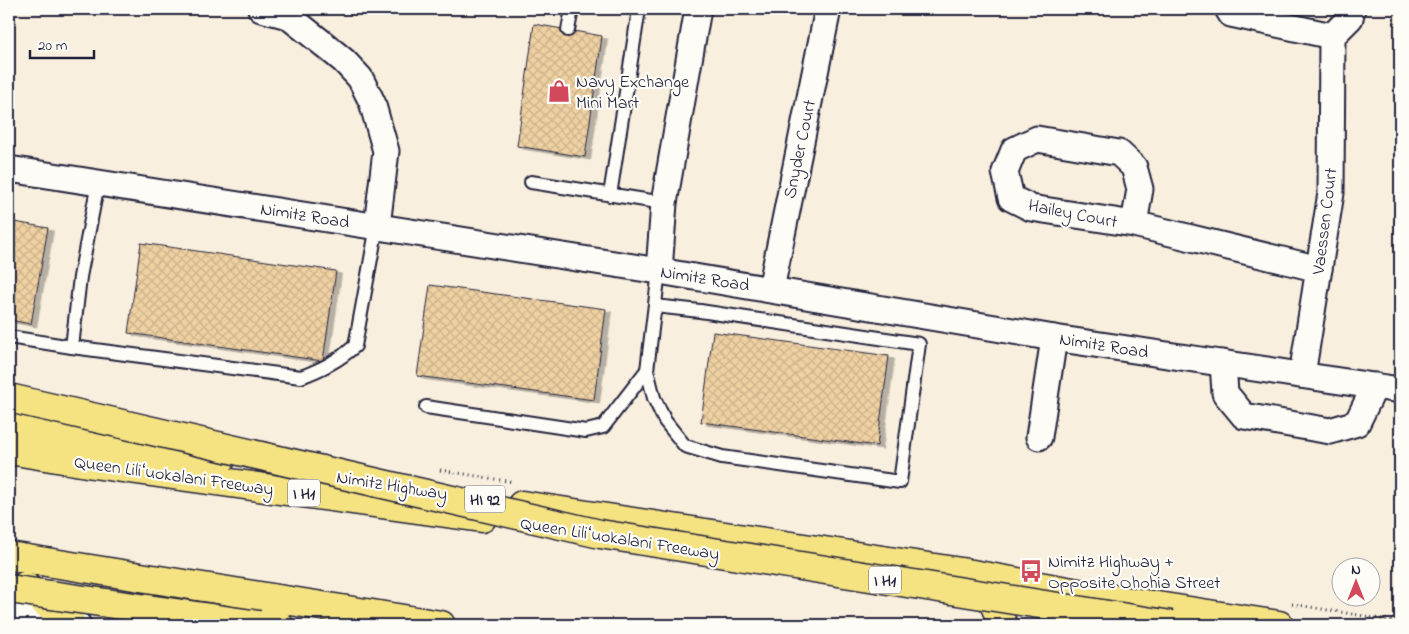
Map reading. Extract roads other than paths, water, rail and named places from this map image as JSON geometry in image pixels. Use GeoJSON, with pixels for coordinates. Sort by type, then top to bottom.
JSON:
{"type":"FeatureCollection","features":[{"type":"Feature","properties":{"kind":"main road"},"geometry":{"type":"LineString","coordinates":[[9,398],[600,534]]}},
{"type":"Feature","properties":{"kind":"main road","name":"Nimitz Highway"},"geometry":{"type":"LineString","coordinates":[[9,425],[961,572],[1106,598],[1279,625]]}},
{"type":"Feature","properties":{"kind":"main road","name":"Queen Liliʻuokalani Freeway"},"geometry":{"type":"LineString","coordinates":[[9,450],[93,464],[600,534],[1171,625]]}},
{"type":"Feature","properties":{"kind":"main road"},"geometry":{"type":"LineString","coordinates":[[9,556],[441,625]]}},
{"type":"Feature","properties":{"kind":"main road"},"geometry":{"type":"LineString","coordinates":[[961,572],[983,586],[996,607],[1003,625]]}},
{"type":"Feature","properties":{"kind":"main road"},"geometry":{"type":"LineString","coordinates":[[13,584],[60,624]]}},
{"type":"Feature","properties":{"kind":"main road"},"geometry":{"type":"LineString","coordinates":[[13,584],[259,625]]}},
{"type":"Feature","properties":{"kind":"main road"},"geometry":{"type":"LineString","coordinates":[[13,584],[279,625]]}},
{"type":"Feature","properties":{"kind":"street"},"geometry":{"type":"LineString","coordinates":[[261,9],[288,16],[344,61],[360,78],[372,102],[386,151],[377,226]]}},
{"type":"Feature","properties":{"kind":"street"},"geometry":{"type":"LineString","coordinates":[[659,271],[664,203],[698,9]]}},
{"type":"Feature","properties":{"kind":"street","name":"Snyder Court"},"geometry":{"type":"LineString","coordinates":[[770,289],[828,9]]}},
{"type":"Feature","properties":{"kind":"street"},"geometry":{"type":"LineString","coordinates":[[1228,9],[1231,14],[1332,36],[1350,18],[1352,9]]}},
{"type":"Feature","properties":{"kind":"street","name":"Vaessen Court"},"geometry":{"type":"LineString","coordinates":[[1302,375],[1331,193],[1332,36]]}},
{"type":"Feature","properties":{"kind":"street","name":"Hailey Court"},"geometry":{"type":"LineString","coordinates":[[1134,224],[1140,188],[1134,167],[1119,153],[1037,139],[1014,150],[1005,172],[1011,198],[1031,208],[1134,224],[1319,269]]}},
{"type":"Feature","properties":{"kind":"street","name":"Nimitz Road"},"geometry":{"type":"LineString","coordinates":[[9,169],[659,271],[1054,338],[1400,390]]}},
{"type":"Feature","properties":{"kind":"street"},"geometry":{"type":"LineString","coordinates":[[1039,437],[1054,338]]}},
{"type":"Feature","properties":{"kind":"street"},"geometry":{"type":"LineString","coordinates":[[1223,363],[1225,392],[1244,416],[1330,431],[1357,423],[1375,386]]}},
{"type":"Feature","properties":{"kind":"street"},"geometry":{"type":"LineString","coordinates":[[1102,625],[1106,598]]}},
{"type":"Feature","properties":{"kind":"street"},"geometry":{"type":"LineString","coordinates":[[9,614],[60,624]]}},
{"type":"Feature","properties":{"kind":"lane"},"geometry":{"type":"LineString","coordinates":[[568,30],[572,9]]}},
{"type":"Feature","properties":{"kind":"lane"},"geometry":{"type":"LineString","coordinates":[[610,195],[639,9]]}},
{"type":"Feature","properties":{"kind":"lane"},"geometry":{"type":"LineString","coordinates":[[531,182],[664,203]]}},
{"type":"Feature","properties":{"kind":"lane"},"geometry":{"type":"LineString","coordinates":[[72,347],[80,277],[98,183]]}},
{"type":"Feature","properties":{"kind":"lane"},"geometry":{"type":"LineString","coordinates":[[9,337],[301,377],[320,370],[341,358],[355,346],[377,226]]}},
{"type":"Feature","properties":{"kind":"lane"},"geometry":{"type":"LineString","coordinates":[[655,306],[919,344],[900,482],[722,456],[685,446],[661,414],[654,398],[647,370],[659,271]]}},
{"type":"Feature","properties":{"kind":"lane"},"geometry":{"type":"LineString","coordinates":[[426,407],[586,431],[603,427],[647,370]]}},
{"type":"Feature","properties":{"kind":"place","name":"Navy Exchange Mini Mart"},"geometry":{"type":"Point","coordinates":[559,91]}},
{"type":"Feature","properties":{"kind":"place","name":"Nimitz Highway + Opposite Ohohia Street"},"geometry":{"type":"Point","coordinates":[1031,571]}}]}
